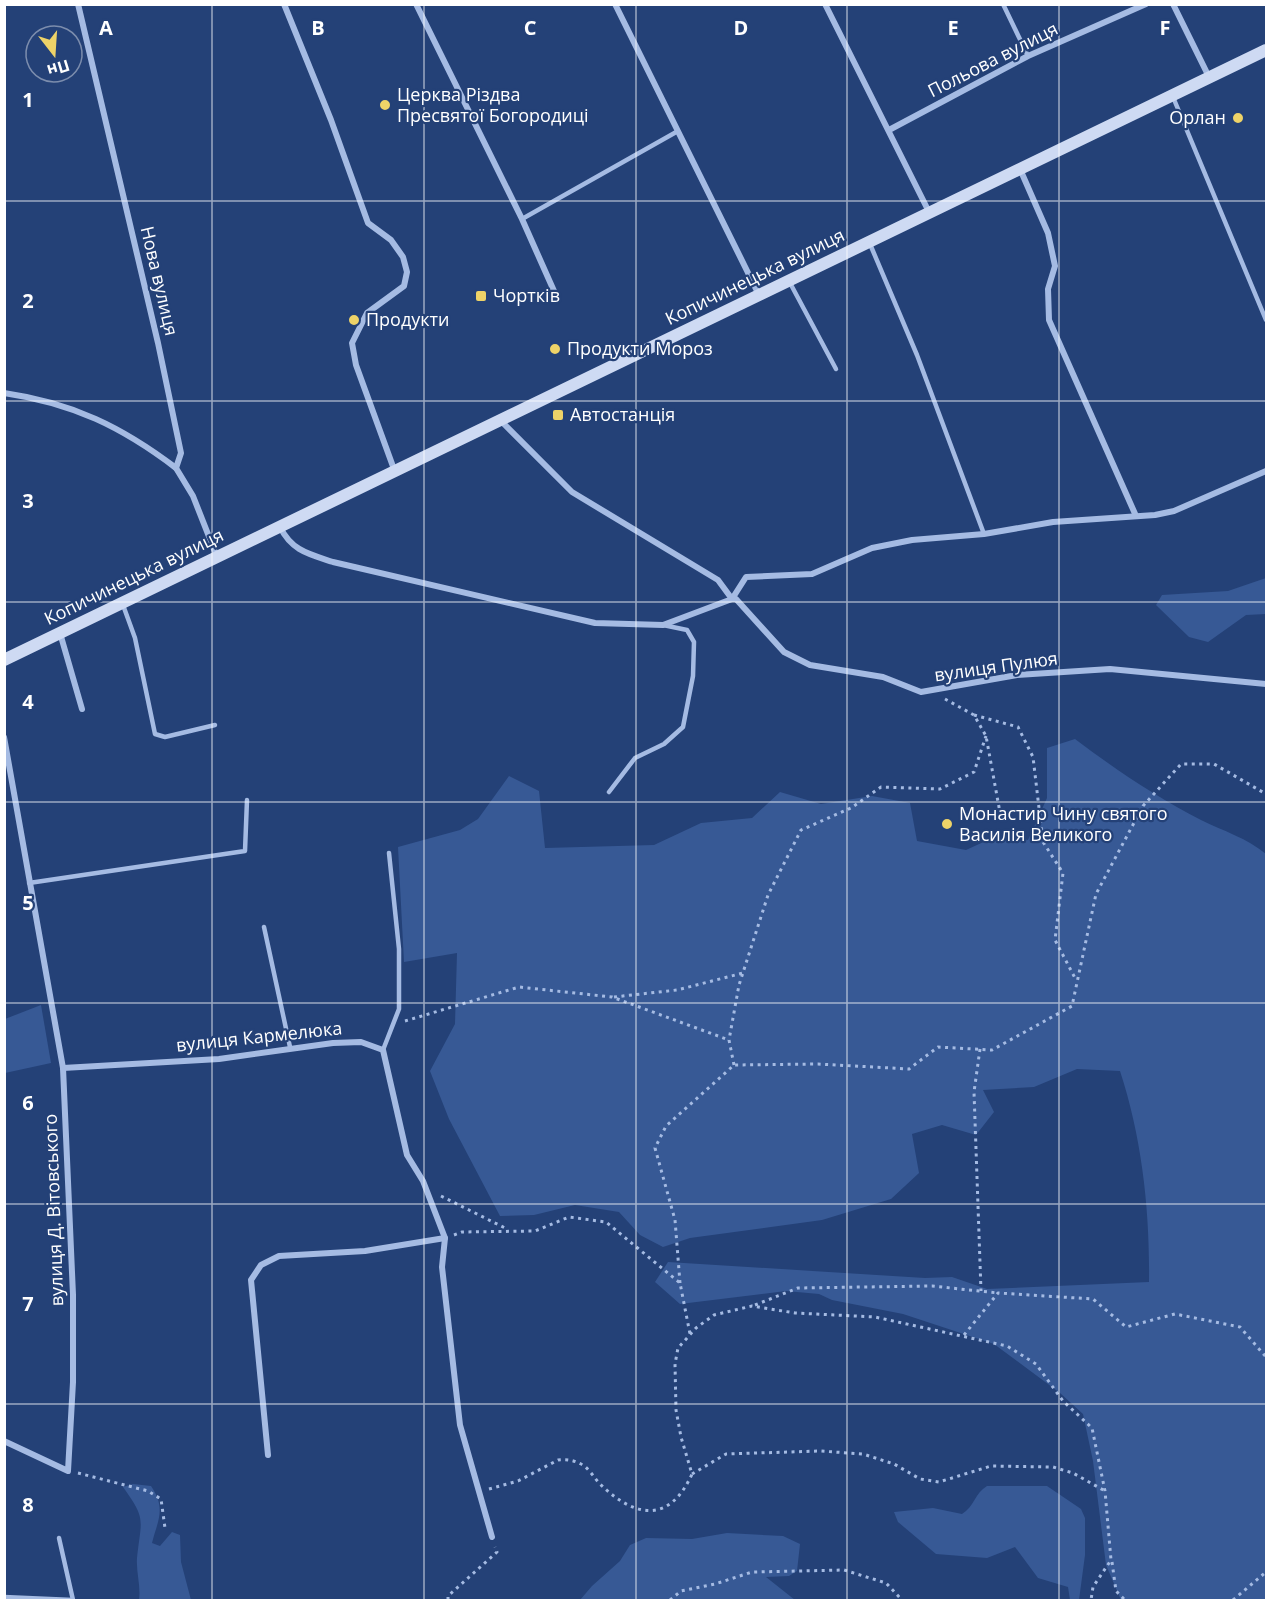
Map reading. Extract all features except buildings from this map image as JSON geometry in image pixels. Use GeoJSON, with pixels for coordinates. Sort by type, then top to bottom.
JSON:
{"type":"FeatureCollection","features":[{"type":"Feature","properties":{"kind":"main road","name":"Копичинецька вулиця"},"geometry":{"type":"LineString","coordinates":[[4,660],[1266,50]]}},
{"type":"Feature","properties":{"kind":"street","name":"Нова вулиця"},"geometry":{"type":"LineString","coordinates":[[78,4],[158,343],[181,453],[176,468]]}},
{"type":"Feature","properties":{"kind":"street"},"geometry":{"type":"LineString","coordinates":[[284,4],[331,120],[368,223],[396,246],[406,264],[404,286],[367,313],[352,343],[356,365],[394,472]]}},
{"type":"Feature","properties":{"kind":"street"},"geometry":{"type":"LineString","coordinates":[[416,4],[522,219],[554,291]]}},
{"type":"Feature","properties":{"kind":"street"},"geometry":{"type":"LineString","coordinates":[[615,4],[759,295]]}},
{"type":"Feature","properties":{"kind":"street"},"geometry":{"type":"LineString","coordinates":[[825,4],[929,212]]}},
{"type":"Feature","properties":{"kind":"street","name":"Польова вулиця"},"geometry":{"type":"LineString","coordinates":[[889,130],[1028,56],[1146,4]]}},
{"type":"Feature","properties":{"kind":"street"},"geometry":{"type":"LineString","coordinates":[[1173,4],[1209,77]]}},
{"type":"Feature","properties":{"kind":"street"},"geometry":{"type":"LineString","coordinates":[[1020,169],[1048,233],[1055,266],[1048,289],[1048,320],[1136,516]]}},
{"type":"Feature","properties":{"kind":"street"},"geometry":{"type":"LineString","coordinates":[[4,393],[58,404],[111,425],[176,468],[193,496],[217,558]]}},
{"type":"Feature","properties":{"kind":"street","name":"вулиця Пулюя"},"geometry":{"type":"LineString","coordinates":[[501,420],[572,492],[718,580],[732,599],[736,599],[784,652],[810,665],[883,677],[921,692],[1017,675],[1110,669],[1266,684]]}},
{"type":"Feature","properties":{"kind":"street"},"geometry":{"type":"LineString","coordinates":[[280,527],[286,540],[294,547],[333,562],[595,623],[663,626],[732,599],[746,577],[812,574],[872,548],[912,540],[984,534],[1053,522],[1174,511],[1266,471]]}},
{"type":"Feature","properties":{"kind":"street"},"geometry":{"type":"LineString","coordinates":[[60,633],[82,709]]}},
{"type":"Feature","properties":{"kind":"street","name":"вулиця Д. Вітовського"},"geometry":{"type":"LineString","coordinates":[[4,737],[63,1068],[73,1295],[73,1382],[68,1471]]}},
{"type":"Feature","properties":{"kind":"street","name":"вулиця Кармелюка"},"geometry":{"type":"LineString","coordinates":[[63,1068],[219,1059],[290,1047],[361,1042],[383,1050]]}},
{"type":"Feature","properties":{"kind":"street"},"geometry":{"type":"LineString","coordinates":[[383,1050],[407,1155],[423,1181],[445,1238],[442,1267],[460,1425],[492,1537]]}},
{"type":"Feature","properties":{"kind":"street"},"geometry":{"type":"LineString","coordinates":[[268,1455],[251,1280],[261,1265],[279,1256],[365,1251],[445,1238]]}},
{"type":"Feature","properties":{"kind":"street"},"geometry":{"type":"LineString","coordinates":[[4,1442],[68,1471]]}},
{"type":"Feature","properties":{"kind":"lane"},"geometry":{"type":"LineString","coordinates":[[1003,4],[1028,56]]}},
{"type":"Feature","properties":{"kind":"lane"},"geometry":{"type":"LineString","coordinates":[[1172,95],[1266,320]]}},
{"type":"Feature","properties":{"kind":"lane"},"geometry":{"type":"LineString","coordinates":[[522,219],[678,131]]}},
{"type":"Feature","properties":{"kind":"lane"},"geometry":{"type":"LineString","coordinates":[[868,242],[917,355],[984,534]]}},
{"type":"Feature","properties":{"kind":"lane"},"geometry":{"type":"LineString","coordinates":[[789,280],[836,369]]}},
{"type":"Feature","properties":{"kind":"lane"},"geometry":{"type":"LineString","coordinates":[[122,603],[135,638],[155,734],[165,737],[215,725]]}},
{"type":"Feature","properties":{"kind":"lane"},"geometry":{"type":"LineString","coordinates":[[609,792],[635,758],[664,744],[683,727],[693,676],[694,642],[687,630],[663,626]]}},
{"type":"Feature","properties":{"kind":"lane"},"geometry":{"type":"LineString","coordinates":[[29,883],[245,851],[247,800]]}},
{"type":"Feature","properties":{"kind":"lane"},"geometry":{"type":"LineString","coordinates":[[383,1050],[399,1009],[399,950],[389,853]]}},
{"type":"Feature","properties":{"kind":"lane"},"geometry":{"type":"LineString","coordinates":[[264,927],[290,1047]]}},
{"type":"Feature","properties":{"kind":"lane"},"geometry":{"type":"LineString","coordinates":[[4,1597],[73,1600],[59,1538]]}},
{"type":"Feature","properties":{"kind":"path"},"geometry":{"type":"LineString","coordinates":[[930,691],[974,714],[1018,727],[1033,757],[1043,842],[1063,873],[1054,940],[1076,980]]}},
{"type":"Feature","properties":{"kind":"path"},"geometry":{"type":"LineString","coordinates":[[974,714],[986,736],[1001,818]]}},
{"type":"Feature","properties":{"kind":"path"},"geometry":{"type":"LineString","coordinates":[[734,1065],[729,1040],[743,973],[768,895],[801,830],[851,808],[880,787],[940,789],[974,772],[986,736]]}},
{"type":"Feature","properties":{"kind":"path"},"geometry":{"type":"LineString","coordinates":[[690,1334],[680,1283],[675,1220],[655,1148],[666,1126],[734,1065],[818,1064],[909,1069],[938,1047],[992,1050],[1072,1006],[1096,894],[1143,806],[1181,764],[1214,764],[1266,794]]}},
{"type":"Feature","properties":{"kind":"path"},"geometry":{"type":"LineString","coordinates":[[393,1024],[519,987],[612,997],[677,990],[743,973]]}},
{"type":"Feature","properties":{"kind":"path"},"geometry":{"type":"LineString","coordinates":[[612,997],[729,1040]]}},
{"type":"Feature","properties":{"kind":"path"},"geometry":{"type":"LineString","coordinates":[[980,1049],[974,1092],[981,1292]]}},
{"type":"Feature","properties":{"kind":"path"},"geometry":{"type":"LineString","coordinates":[[423,1181],[447,1201],[509,1230]]}},
{"type":"Feature","properties":{"kind":"path"},"geometry":{"type":"LineString","coordinates":[[462,1232],[536,1231],[570,1217],[606,1222],[680,1283]]}},
{"type":"Feature","properties":{"kind":"path"},"geometry":{"type":"LineString","coordinates":[[692,1474],[676,1410],[675,1364],[678,1348],[690,1334],[714,1315],[752,1306],[798,1288],[932,1287],[1093,1299],[1126,1327],[1174,1314],[1240,1327],[1266,1357]]}},
{"type":"Feature","properties":{"kind":"path"},"geometry":{"type":"LineString","coordinates":[[964,1335],[998,1293]]}},
{"type":"Feature","properties":{"kind":"path"},"geometry":{"type":"LineString","coordinates":[[752,1306],[795,1313],[875,1317],[964,1335],[1007,1346],[1036,1364],[1063,1401],[1092,1428],[1105,1491],[1116,1591],[1125,1600]]}},
{"type":"Feature","properties":{"kind":"path"},"geometry":{"type":"LineString","coordinates":[[478,1492],[518,1481],[565,1459],[585,1466],[623,1504],[650,1511],[671,1506],[684,1493],[692,1474],[726,1454],[820,1451],[863,1454],[894,1464],[920,1479],[939,1482],[991,1466],[1053,1467],[1073,1473],[1105,1491]]}},
{"type":"Feature","properties":{"kind":"path"},"geometry":{"type":"LineString","coordinates":[[68,1471],[148,1491],[161,1499],[165,1528]]}},
{"type":"Feature","properties":{"kind":"path"},"geometry":{"type":"LineString","coordinates":[[448,1600],[448,1596],[497,1552],[492,1537]]}},
{"type":"Feature","properties":{"kind":"path"},"geometry":{"type":"LineString","coordinates":[[1091,1600],[1093,1587],[1112,1560]]}},
{"type":"Feature","properties":{"kind":"path"},"geometry":{"type":"LineString","coordinates":[[670,1600],[681,1591],[715,1584],[753,1572],[844,1570],[886,1582],[902,1600]]}},
{"type":"Feature","properties":{"kind":"path"},"geometry":{"type":"LineString","coordinates":[[1233,1600],[1266,1572]]}},
{"type":"Feature","properties":{"kind":"shaded area"},"geometry":{"type":"Polygon","coordinates":[[[1266,578],[1266,614],[1246,615],[1208,642],[1189,637],[1156,605],[1162,595],[1228,591],[1266,578]]]}},
{"type":"Feature","properties":{"kind":"shaded area"},"geometry":{"type":"Polygon","coordinates":[[[1075,739],[1168,802],[1243,839],[1266,854],[1266,1600],[1121,1600],[1106,1565],[1093,1461],[1083,1414],[1060,1393],[994,1344],[903,1314],[832,1300],[819,1294],[786,1291],[680,1304],[655,1282],[668,1262],[925,1278],[952,1277],[987,1289],[1149,1282],[1148,1228],[1143,1175],[1134,1122],[1120,1071],[1077,1069],[1034,1087],[983,1090],[994,1112],[976,1135],[942,1125],[912,1134],[919,1173],[891,1199],[822,1220],[690,1238],[663,1247],[640,1235],[619,1212],[575,1205],[534,1215],[500,1216],[449,1119],[430,1071],[455,1024],[457,953],[404,962],[398,847],[460,830],[478,819],[509,776],[539,791],[545,848],[654,845],[701,823],[752,818],[780,792],[821,804],[872,796],[910,803],[917,841],[966,850],[1001,834],[1028,840],[1047,798],[1047,748],[1075,739]]]}},
{"type":"Feature","properties":{"kind":"shaded area"},"geometry":{"type":"Polygon","coordinates":[[[41,1005],[51,1063],[5,1073],[5,1019],[41,1005]]]}},
{"type":"Feature","properties":{"kind":"shaded area"},"geometry":{"type":"Polygon","coordinates":[[[133,1484],[151,1486],[159,1502],[159,1515],[152,1543],[160,1546],[172,1532],[180,1535],[181,1562],[191,1600],[139,1600],[137,1563],[141,1527],[136,1507],[123,1487],[133,1484]]]}},
{"type":"Feature","properties":{"kind":"shaded area"},"geometry":{"type":"Polygon","coordinates":[[[987,1486],[1047,1486],[1081,1509],[1085,1518],[1085,1555],[1079,1600],[1070,1600],[1068,1587],[1038,1578],[1015,1547],[987,1558],[936,1554],[898,1522],[894,1512],[933,1508],[962,1514],[987,1486]]]}},
{"type":"Feature","properties":{"kind":"shaded area"},"geometry":{"type":"Polygon","coordinates":[[[727,1533],[783,1536],[800,1544],[797,1571],[789,1576],[766,1577],[795,1600],[580,1600],[620,1561],[630,1545],[646,1538],[692,1539],[727,1533]]]}},
{"type":"Feature","properties":{"kind":"place","name":"Церква Різдва Пресвятої Богородиці"},"geometry":{"type":"Point","coordinates":[385,105]}},
{"type":"Feature","properties":{"kind":"place","name":"Орлан"},"geometry":{"type":"Point","coordinates":[1238,118]}},
{"type":"Feature","properties":{"kind":"place","name":"Чортків"},"geometry":{"type":"Point","coordinates":[481,296]}},
{"type":"Feature","properties":{"kind":"place","name":"Продукти"},"geometry":{"type":"Point","coordinates":[354,320]}},
{"type":"Feature","properties":{"kind":"place","name":"Продукти Мороз"},"geometry":{"type":"Point","coordinates":[555,349]}},
{"type":"Feature","properties":{"kind":"place","name":"Автостанція"},"geometry":{"type":"Point","coordinates":[558,415]}},
{"type":"Feature","properties":{"kind":"place","name":"Монастир Чину святого Василія Великого"},"geometry":{"type":"Point","coordinates":[947,824]}}]}
